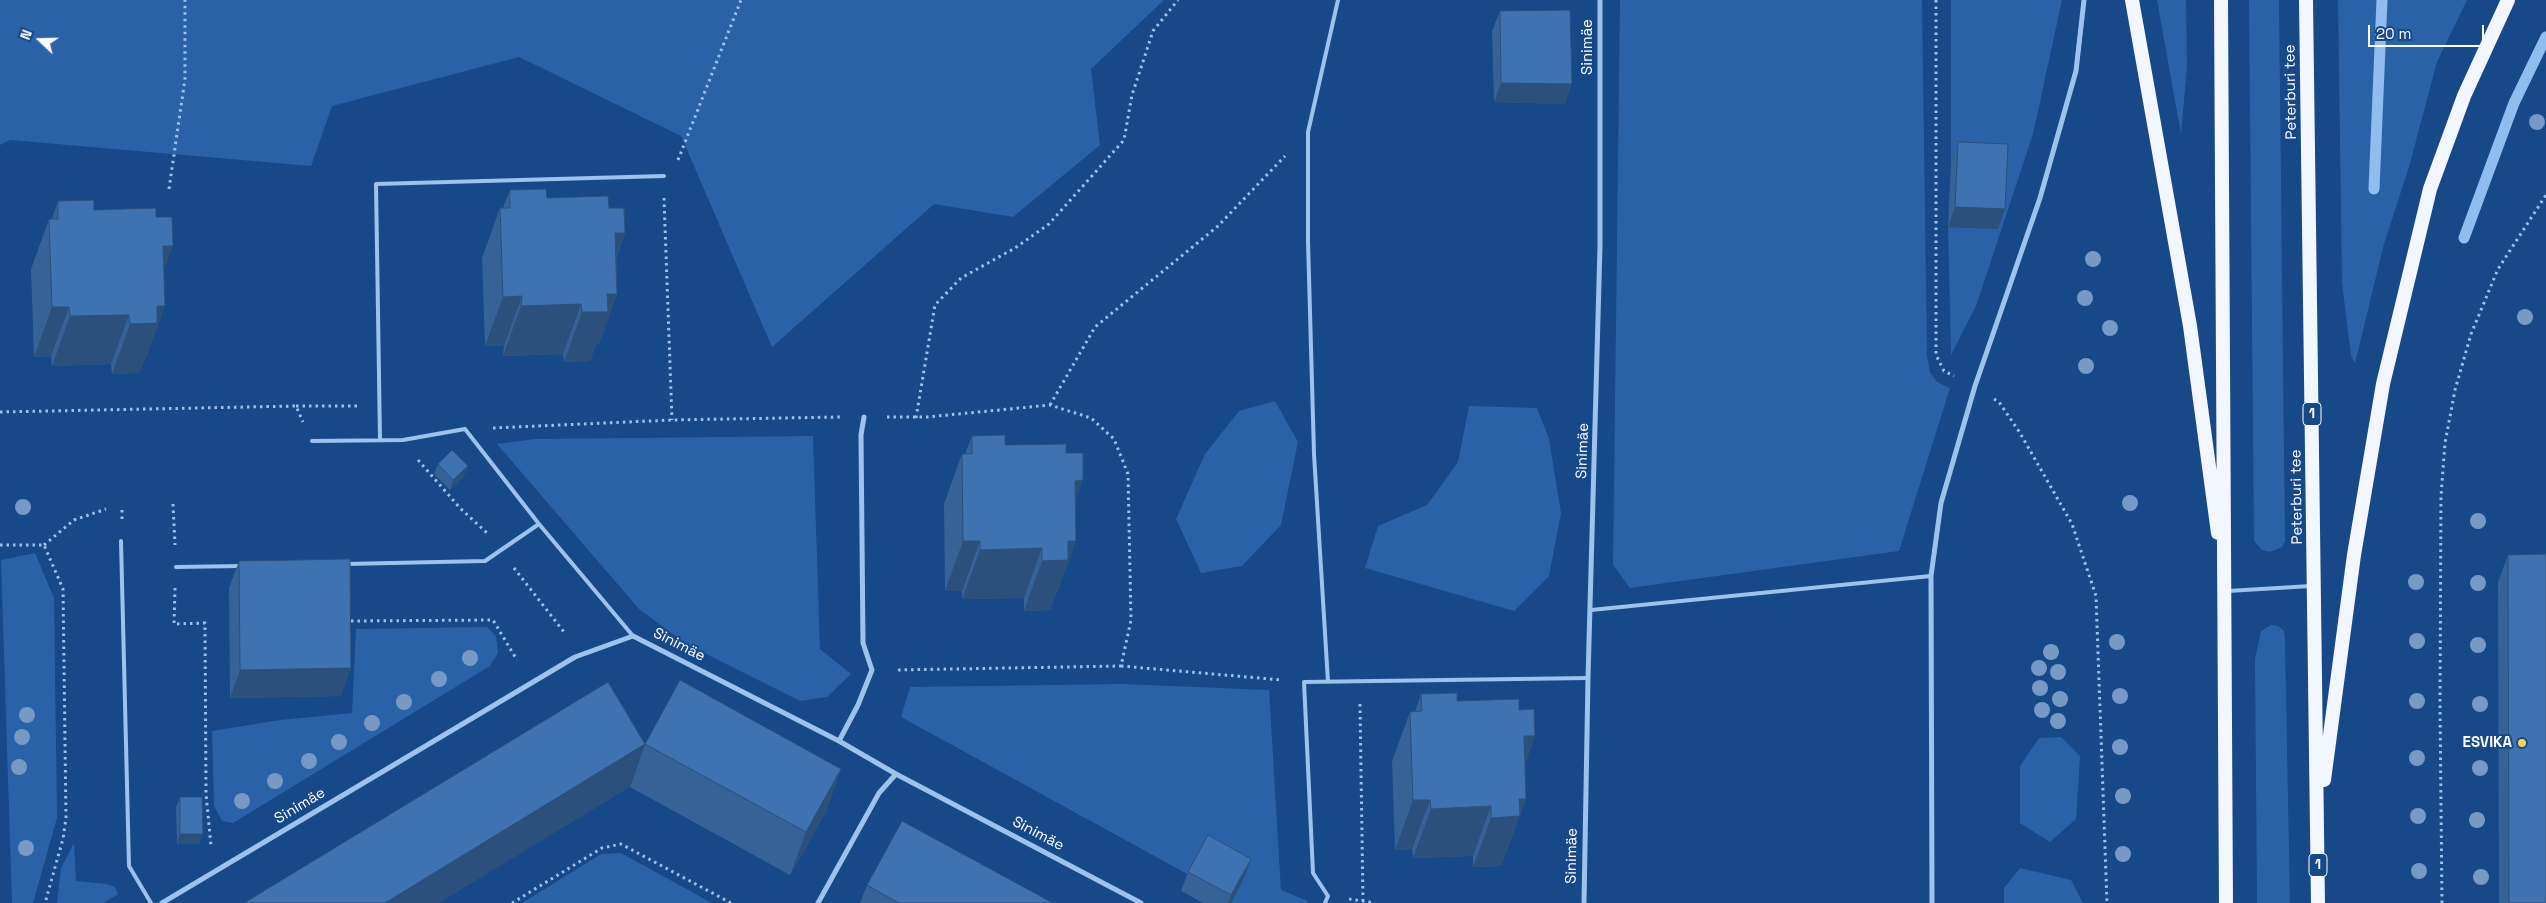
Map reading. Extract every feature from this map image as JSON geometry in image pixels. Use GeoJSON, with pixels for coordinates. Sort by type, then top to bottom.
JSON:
{"type":"FeatureCollection","features":[{"type":"Feature","properties":{"kind":"highway"},"geometry":{"type":"LineString","coordinates":[[2132,0],[2190,326],[2225,591]]}},
{"type":"Feature","properties":{"kind":"highway"},"geometry":{"type":"LineString","coordinates":[[2221,0],[2226,903]]}},
{"type":"Feature","properties":{"kind":"highway","name":"Peterburi tee"},"geometry":{"type":"LineString","coordinates":[[2306,0],[2318,903]]}},
{"type":"Feature","properties":{"kind":"highway"},"geometry":{"type":"LineString","coordinates":[[2318,828],[2354,555],[2383,384],[2430,190],[2464,96],[2508,0]]}},
{"type":"Feature","properties":{"kind":"street","name":"Sinimäe"},"geometry":{"type":"LineString","coordinates":[[1584,903],[1600,246],[1600,0]]}},
{"type":"Feature","properties":{"kind":"street"},"geometry":{"type":"LineString","coordinates":[[1932,903],[1931,576],[1941,503],[1975,386],[2040,198],[2076,71],[2084,0]]}},
{"type":"Feature","properties":{"kind":"street"},"geometry":{"type":"LineString","coordinates":[[839,741],[858,705],[872,670],[863,643],[861,435],[864,417]]}},
{"type":"Feature","properties":{"kind":"street","name":"Sinimäe"},"geometry":{"type":"LineString","coordinates":[[162,903],[575,657],[633,636],[839,741],[896,774],[1141,903]]}},
{"type":"Feature","properties":{"kind":"street"},"geometry":{"type":"LineString","coordinates":[[818,903],[879,793],[896,774]]}},
{"type":"Feature","properties":{"kind":"lane"},"geometry":{"type":"LineString","coordinates":[[1328,682],[1314,454],[1308,241],[1308,132],[1338,0]]}},
{"type":"Feature","properties":{"kind":"lane"},"geometry":{"type":"LineString","coordinates":[[380,440],[376,184],[664,176]]}},
{"type":"Feature","properties":{"kind":"lane"},"geometry":{"type":"LineString","coordinates":[[312,441],[403,440],[465,429],[539,524],[633,636]]}},
{"type":"Feature","properties":{"kind":"lane"},"geometry":{"type":"LineString","coordinates":[[336,564],[485,561],[539,524]]}},
{"type":"Feature","properties":{"kind":"lane"},"geometry":{"type":"LineString","coordinates":[[121,541],[129,866],[151,903]]}},
{"type":"Feature","properties":{"kind":"lane"},"geometry":{"type":"LineString","coordinates":[[176,567],[246,566]]}},
{"type":"Feature","properties":{"kind":"lane"},"geometry":{"type":"LineString","coordinates":[[1591,610],[1931,576]]}},
{"type":"Feature","properties":{"kind":"lane"},"geometry":{"type":"LineString","coordinates":[[2225,591],[2315,586]]}},
{"type":"Feature","properties":{"kind":"lane"},"geometry":{"type":"LineString","coordinates":[[1326,903],[1328,896],[1313,873],[1304,682],[1588,678]]}},
{"type":"Feature","properties":{"kind":"path"},"geometry":{"type":"LineString","coordinates":[[169,189],[186,79],[185,0]]}},
{"type":"Feature","properties":{"kind":"path"},"geometry":{"type":"LineString","coordinates":[[675,167],[741,0]]}},
{"type":"Feature","properties":{"kind":"path"},"geometry":{"type":"LineString","coordinates":[[916,418],[935,305],[961,278],[1015,248],[1049,224],[1124,140],[1132,94],[1153,31],[1178,0]]}},
{"type":"Feature","properties":{"kind":"path"},"geometry":{"type":"LineString","coordinates":[[1936,0],[1936,355],[1944,371],[1975,386],[1999,402],[2020,433],[2072,524],[2096,596],[2106,903]]}},
{"type":"Feature","properties":{"kind":"path"},"geometry":{"type":"LineString","coordinates":[[1050,405],[1095,328],[1218,226],[1308,132]]}},
{"type":"Feature","properties":{"kind":"path"},"geometry":{"type":"LineString","coordinates":[[664,176],[672,420]]}},
{"type":"Feature","properties":{"kind":"path"},"geometry":{"type":"LineString","coordinates":[[2442,903],[2441,496],[2445,443],[2455,390],[2471,334],[2498,269],[2546,195]]}},
{"type":"Feature","properties":{"kind":"path"},"geometry":{"type":"LineString","coordinates":[[465,429],[672,420],[916,418],[1050,405],[1091,418],[1114,440],[1128,474],[1131,620],[1120,666]]}},
{"type":"Feature","properties":{"kind":"path"},"geometry":{"type":"LineString","coordinates":[[296,406],[312,441]]}},
{"type":"Feature","properties":{"kind":"path"},"geometry":{"type":"LineString","coordinates":[[0,412],[379,406]]}},
{"type":"Feature","properties":{"kind":"path"},"geometry":{"type":"LineString","coordinates":[[172,504],[176,567],[174,624],[204,623],[206,794],[211,846]]}},
{"type":"Feature","properties":{"kind":"path"},"geometry":{"type":"LineString","coordinates":[[0,545],[44,545],[74,520],[106,509]]}},
{"type":"Feature","properties":{"kind":"path"},"geometry":{"type":"LineString","coordinates":[[44,545],[63,589],[66,818],[63,839],[45,903]]}},
{"type":"Feature","properties":{"kind":"path"},"geometry":{"type":"LineString","coordinates":[[351,622],[493,620],[516,660]]}},
{"type":"Feature","properties":{"kind":"path"},"geometry":{"type":"LineString","coordinates":[[872,670],[1120,666],[1304,682]]}},
{"type":"Feature","properties":{"kind":"path"},"geometry":{"type":"LineString","coordinates":[[1360,682],[1364,901]]}},
{"type":"Feature","properties":{"kind":"path"},"geometry":{"type":"LineString","coordinates":[[512,903],[602,848],[621,844],[731,903]]}},
{"type":"Feature","properties":{"kind":"shaded area"},"geometry":{"type":"Polygon","coordinates":[[[0,0],[1164,0],[1091,69],[1100,145],[1013,217],[934,204],[772,347],[681,136],[519,57],[332,106],[311,166],[10,140],[0,145],[0,0]]]}},
{"type":"Feature","properties":{"kind":"shaded area"},"geometry":{"type":"Polygon","coordinates":[[[1620,0],[1922,0],[1927,356],[1930,372],[1937,382],[1950,388],[1899,551],[1630,588],[1613,565],[1620,0]]]}},
{"type":"Feature","properties":{"kind":"shaded area"},"geometry":{"type":"Polygon","coordinates":[[[1951,0],[2062,0],[2033,134],[1976,306],[1951,355],[1948,227],[1998,229],[1951,161],[1951,0]]]}},
{"type":"Feature","properties":{"kind":"shaded area"},"geometry":{"type":"Polygon","coordinates":[[[2157,0],[2186,0],[2187,67],[2181,134],[2157,0]]]}},
{"type":"Feature","properties":{"kind":"shaded area"},"geometry":{"type":"Polygon","coordinates":[[[2249,0],[2279,0],[2285,541],[2282,547],[2270,552],[2262,550],[2254,541],[2249,0]]]}},
{"type":"Feature","properties":{"kind":"shaded area"},"geometry":{"type":"Polygon","coordinates":[[[2338,0],[2467,0],[2437,62],[2409,167],[2384,244],[2355,363],[2351,356],[2342,283],[2338,0]]]}},
{"type":"Feature","properties":{"kind":"shaded area"},"geometry":{"type":"Polygon","coordinates":[[[1275,401],[1298,442],[1281,525],[1242,566],[1201,573],[1176,519],[1205,454],[1239,411],[1275,401]]]}},
{"type":"Feature","properties":{"kind":"shaded area"},"geometry":{"type":"Polygon","coordinates":[[[1469,406],[1537,408],[1549,439],[1561,513],[1549,576],[1514,611],[1365,568],[1378,526],[1427,505],[1458,462],[1469,406]]]}},
{"type":"Feature","properties":{"kind":"shaded area"},"geometry":{"type":"Polygon","coordinates":[[[813,436],[820,649],[851,674],[827,697],[800,701],[686,644],[639,609],[497,444],[535,439],[813,436]]]}},
{"type":"Feature","properties":{"kind":"shaded area"},"geometry":{"type":"Polygon","coordinates":[[[35,553],[54,598],[57,818],[33,903],[12,903],[1,560],[35,553]]]}},
{"type":"Feature","properties":{"kind":"shaded area"},"geometry":{"type":"Polygon","coordinates":[[[2271,625],[2278,626],[2284,631],[2285,642],[2290,903],[2257,903],[2255,659],[2261,631],[2271,625]]]}},
{"type":"Feature","properties":{"kind":"shaded area"},"geometry":{"type":"Polygon","coordinates":[[[487,627],[496,636],[498,653],[490,666],[233,823],[222,821],[214,806],[212,731],[280,720],[352,713],[356,629],[487,627]]]}},
{"type":"Feature","properties":{"kind":"shaded area"},"geometry":{"type":"Polygon","coordinates":[[[1122,684],[1269,690],[1281,890],[1308,901],[1307,903],[1231,903],[1244,878],[1201,854],[1189,875],[901,717],[910,687],[1122,684]]]}},
{"type":"Feature","properties":{"kind":"shaded area"},"geometry":{"type":"Polygon","coordinates":[[[2061,737],[2080,756],[2076,819],[2050,842],[2020,823],[2020,766],[2039,738],[2061,737]]]}},
{"type":"Feature","properties":{"kind":"shaded area"},"geometry":{"type":"Polygon","coordinates":[[[74,843],[76,881],[107,884],[115,887],[118,894],[103,903],[57,903],[61,868],[74,843]]]}},
{"type":"Feature","properties":{"kind":"shaded area"},"geometry":{"type":"Polygon","coordinates":[[[621,853],[712,903],[522,903],[601,854],[621,853]]]}},
{"type":"Feature","properties":{"kind":"shaded area"},"geometry":{"type":"Polygon","coordinates":[[[2020,868],[2071,880],[2083,903],[2004,903],[2004,888],[2020,868]]]}},
{"type":"Feature","properties":{"kind":"building"},"geometry":{"type":"Polygon","coordinates":[[[1570,10],[1572,84],[1501,83],[1500,11],[1570,10]]]}},
{"type":"Feature","properties":{"kind":"building"},"geometry":{"type":"Polygon","coordinates":[[[1958,142],[2008,144],[2005,209],[1955,207],[1958,142]]]}},
{"type":"Feature","properties":{"kind":"building"},"geometry":{"type":"Polygon","coordinates":[[[546,189],[547,198],[608,196],[609,208],[624,208],[625,233],[615,233],[617,294],[607,294],[608,312],[582,312],[581,304],[521,306],[522,296],[503,297],[500,208],[510,208],[510,190],[546,189]]]}},
{"type":"Feature","properties":{"kind":"building"},"geometry":{"type":"Polygon","coordinates":[[[94,200],[94,210],[156,208],[156,217],[172,217],[173,246],[163,246],[165,306],[157,306],[157,323],[130,324],[129,315],[70,316],[69,307],[52,307],[49,219],[58,219],[58,201],[94,200]]]}},
{"type":"Feature","properties":{"kind":"building"},"geometry":{"type":"Polygon","coordinates":[[[1005,435],[1005,445],[1066,444],[1066,453],[1083,453],[1083,480],[1075,481],[1076,541],[1068,541],[1068,560],[1042,561],[1042,548],[980,550],[980,541],[963,541],[962,454],[972,454],[972,436],[1005,435]]]}},
{"type":"Feature","properties":{"kind":"building"},"geometry":{"type":"Polygon","coordinates":[[[452,450],[468,466],[453,480],[438,464],[452,450]]]}},
{"type":"Feature","properties":{"kind":"building","name":"ESVIKA"},"geometry":{"type":"Polygon","coordinates":[[[2546,554],[2546,903],[2509,903],[2508,555],[2546,554]]]}},
{"type":"Feature","properties":{"kind":"building"},"geometry":{"type":"Polygon","coordinates":[[[350,559],[351,668],[240,670],[239,561],[350,559]]]}},
{"type":"Feature","properties":{"kind":"building"},"geometry":{"type":"Polygon","coordinates":[[[680,680],[841,769],[806,832],[645,744],[680,680]]]}},
{"type":"Feature","properties":{"kind":"building"},"geometry":{"type":"Polygon","coordinates":[[[608,682],[645,744],[385,903],[244,903],[608,682]]]}},
{"type":"Feature","properties":{"kind":"building"},"geometry":{"type":"Polygon","coordinates":[[[1457,693],[1457,701],[1519,699],[1519,710],[1534,709],[1535,736],[1524,736],[1526,799],[1519,799],[1520,816],[1491,818],[1491,806],[1431,809],[1430,800],[1413,800],[1410,712],[1422,711],[1421,694],[1457,693]]]}},
{"type":"Feature","properties":{"kind":"building"},"geometry":{"type":"Polygon","coordinates":[[[180,797],[202,797],[203,834],[180,834],[180,797]]]}},
{"type":"Feature","properties":{"kind":"building"},"geometry":{"type":"Polygon","coordinates":[[[902,821],[1053,903],[899,903],[867,885],[902,821]]]}},
{"type":"Feature","properties":{"kind":"building"},"geometry":{"type":"Polygon","coordinates":[[[1208,835],[1251,859],[1231,895],[1188,872],[1208,835]]]}},
{"type":"Feature","properties":{"kind":"waterway"},"geometry":{"type":"LineString","coordinates":[[2374,189],[2382,0]]}},
{"type":"Feature","properties":{"kind":"waterway"},"geometry":{"type":"LineString","coordinates":[[2464,238],[2514,103],[2546,37]]}},
{"type":"Feature","properties":{"kind":"place","name":"ESVIKA"},"geometry":{"type":"Point","coordinates":[2522,743]}}]}
